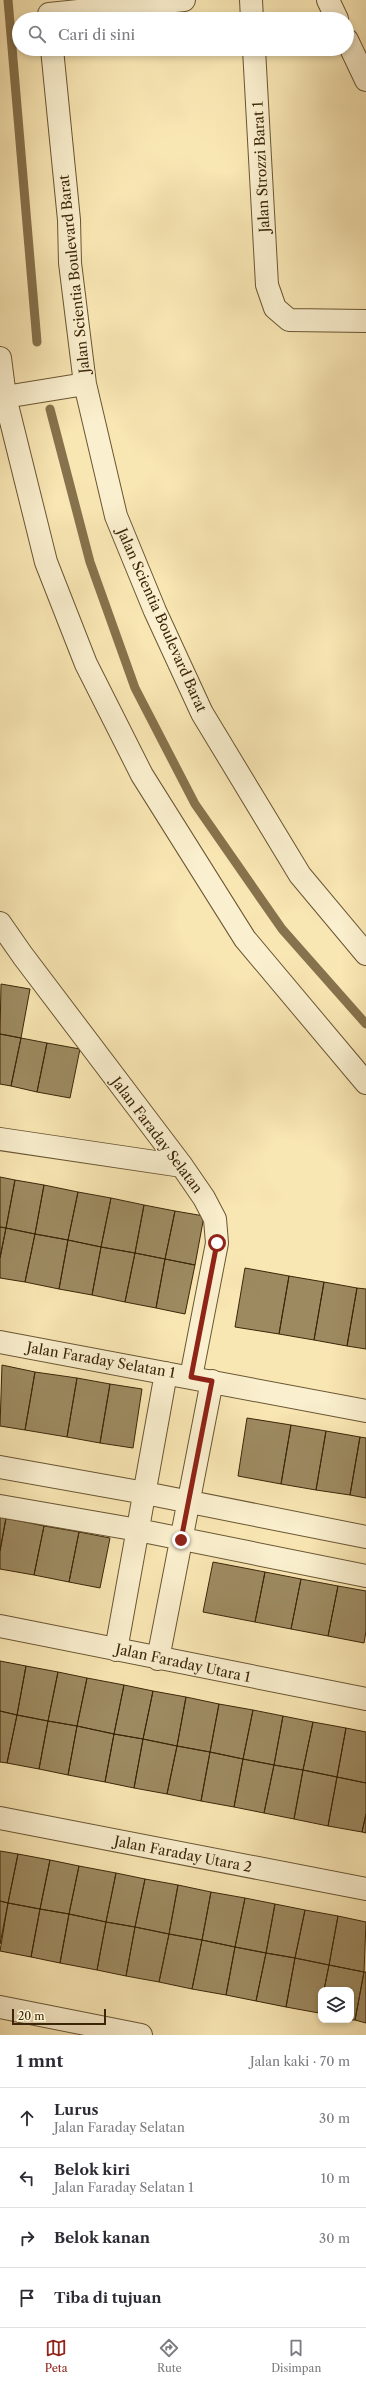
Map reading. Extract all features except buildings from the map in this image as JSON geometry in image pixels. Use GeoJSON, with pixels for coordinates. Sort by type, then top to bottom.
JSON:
{"type":"FeatureCollection","features":[{"type":"Feature","properties":{"kind":"street"},"geometry":{"type":"LineString","coordinates":[[48,11],[184,0]]}},
{"type":"Feature","properties":{"kind":"street"},"geometry":{"type":"LineString","coordinates":[[251,0],[252,12]]}},
{"type":"Feature","properties":{"kind":"street"},"geometry":{"type":"LineString","coordinates":[[328,0],[334,12]]}},
{"type":"Feature","properties":{"kind":"street"},"geometry":{"type":"LineString","coordinates":[[354,55],[366,80]]}},
{"type":"Feature","properties":{"kind":"street","name":"Jalan Scientia Boulevard Barat"},"geometry":{"type":"LineString","coordinates":[[53,56],[68,220],[70,263],[85,384],[116,516],[154,611],[202,713],[300,875],[366,954]]}},
{"type":"Feature","properties":{"kind":"street","name":"Jalan Strozzi Barat 1"},"geometry":{"type":"LineString","coordinates":[[254,56],[267,285],[275,308],[289,320],[366,321]]}},
{"type":"Feature","properties":{"kind":"street"},"geometry":{"type":"LineString","coordinates":[[0,358],[5,397],[46,562],[86,664],[142,775],[245,939],[366,1083]]}},
{"type":"Feature","properties":{"kind":"street"},"geometry":{"type":"LineString","coordinates":[[5,397],[85,384]]}},
{"type":"Feature","properties":{"kind":"street","name":"Jalan Faraday Selatan"},"geometry":{"type":"LineString","coordinates":[[0,923],[23,956],[182,1166],[204,1198],[215,1219],[217,1243],[191,1377]]}},
{"type":"Feature","properties":{"kind":"street"},"geometry":{"type":"LineString","coordinates":[[0,952],[23,956]]}},
{"type":"Feature","properties":{"kind":"street"},"geometry":{"type":"LineString","coordinates":[[0,1139],[182,1166]]}},
{"type":"Feature","properties":{"kind":"street","name":"Jalan Faraday Selatan 1"},"geometry":{"type":"LineString","coordinates":[[0,1342],[366,1411]]}},
{"type":"Feature","properties":{"kind":"street"},"geometry":{"type":"LineString","coordinates":[[116,1650],[166,1373]]}},
{"type":"Feature","properties":{"kind":"street"},"geometry":{"type":"LineString","coordinates":[[158,1659],[212,1381]]}},
{"type":"Feature","properties":{"kind":"street"},"geometry":{"type":"LineString","coordinates":[[0,1467],[145,1493],[188,1503],[366,1537]]}},
{"type":"Feature","properties":{"kind":"street"},"geometry":{"type":"LineString","coordinates":[[0,1506],[138,1530],[181,1540],[366,1576]]}},
{"type":"Feature","properties":{"kind":"street","name":"Jalan Faraday Utara 1"},"geometry":{"type":"LineString","coordinates":[[0,1626],[158,1659],[366,1699]]}},
{"type":"Feature","properties":{"kind":"street","name":"Jalan Faraday Utara 2"},"geometry":{"type":"LineString","coordinates":[[0,1818],[366,1889]]}},
{"type":"Feature","properties":{"kind":"street"},"geometry":{"type":"LineString","coordinates":[[0,2007],[141,2035]]}},
{"type":"Feature","properties":{"kind":"waterway"},"geometry":{"type":"LineString","coordinates":[[8,0],[12,47]]}},
{"type":"Feature","properties":{"kind":"waterway"},"geometry":{"type":"LineString","coordinates":[[13,56],[37,342]]}},
{"type":"Feature","properties":{"kind":"waterway"},"geometry":{"type":"LineString","coordinates":[[50,409],[90,562],[135,688],[195,804],[282,929],[366,1024]]}},
{"type":"Feature","properties":{"kind":"route"},"geometry":{"type":"LineString","coordinates":[[181,1540],[212,1381],[191,1377],[217,1243]]}}]}
